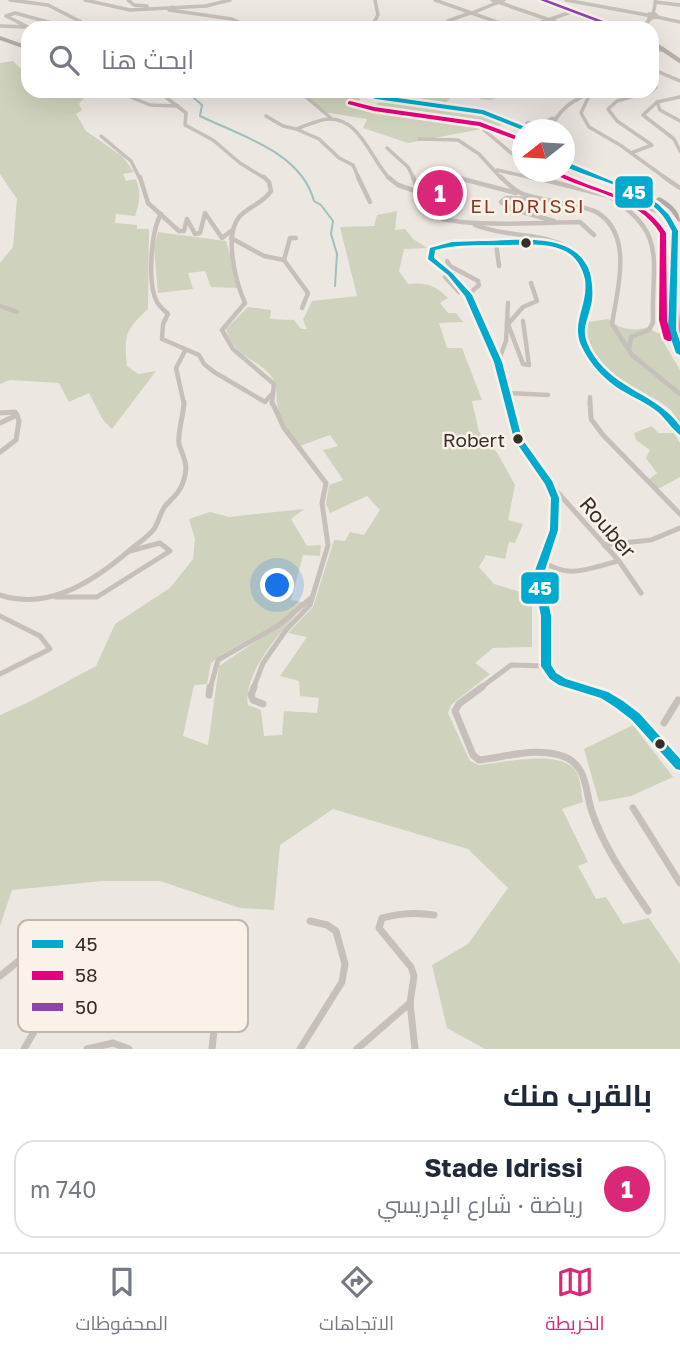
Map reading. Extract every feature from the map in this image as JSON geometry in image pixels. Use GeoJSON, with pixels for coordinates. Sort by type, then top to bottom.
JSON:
{"type":"FeatureCollection","features":[{"type":"Feature","properties":{"kind":"highway"},"geometry":{"type":"LineString","coordinates":[[0,37],[21,44]]}},
{"type":"Feature","properties":{"kind":"highway"},"geometry":{"type":"LineString","coordinates":[[383,98],[483,112],[512,121]]}},
{"type":"Feature","properties":{"kind":"highway"},"geometry":{"type":"LineString","coordinates":[[411,98],[486,109],[512,119]]}},
{"type":"Feature","properties":{"kind":"highway"},"geometry":{"type":"LineString","coordinates":[[575,162],[591,173],[661,200],[680,220]]}},
{"type":"Feature","properties":{"kind":"highway"},"geometry":{"type":"LineString","coordinates":[[575,169],[592,178],[652,201],[669,216],[675,232],[672,330],[680,354]]}},
{"type":"Feature","properties":{"kind":"highway"},"geometry":{"type":"LineString","coordinates":[[674,295],[675,319],[680,336]]}},
{"type":"Feature","properties":{"kind":"main road"},"geometry":{"type":"LineString","coordinates":[[544,0],[598,21]]}},
{"type":"Feature","properties":{"kind":"main road"},"geometry":{"type":"LineString","coordinates":[[659,46],[679,59]]}},
{"type":"Feature","properties":{"kind":"main road"},"geometry":{"type":"LineString","coordinates":[[680,432],[676,420],[667,411],[611,379],[601,370],[580,331],[589,303],[586,276],[576,255],[566,247],[536,241],[458,242],[432,249],[431,259],[450,274],[468,295],[498,362],[518,439],[549,482],[555,498],[554,530],[542,561],[538,581],[546,616],[546,666],[553,676],[563,682],[604,695],[636,716],[680,766]]}},
{"type":"Feature","properties":{"kind":"street"},"geometry":{"type":"LineString","coordinates":[[10,0],[48,5],[80,21]]}},
{"type":"Feature","properties":{"kind":"street"},"geometry":{"type":"LineString","coordinates":[[85,0],[130,10],[219,5],[230,0]]}},
{"type":"Feature","properties":{"kind":"street"},"geometry":{"type":"LineString","coordinates":[[128,0],[132,4],[145,6],[206,6]]}},
{"type":"Feature","properties":{"kind":"street"},"geometry":{"type":"LineString","coordinates":[[142,0],[145,6]]}},
{"type":"Feature","properties":{"kind":"street"},"geometry":{"type":"LineString","coordinates":[[375,0],[379,10],[376,21]]}},
{"type":"Feature","properties":{"kind":"street"},"geometry":{"type":"LineString","coordinates":[[435,0],[494,21]]}},
{"type":"Feature","properties":{"kind":"street"},"geometry":{"type":"LineString","coordinates":[[492,0],[552,20]]}},
{"type":"Feature","properties":{"kind":"street"},"geometry":{"type":"LineString","coordinates":[[448,21],[504,0]]}},
{"type":"Feature","properties":{"kind":"street"},"geometry":{"type":"LineString","coordinates":[[566,0],[680,22]]}},
{"type":"Feature","properties":{"kind":"street"},"geometry":{"type":"LineString","coordinates":[[648,21],[656,1],[680,5]]}},
{"type":"Feature","properties":{"kind":"street"},"geometry":{"type":"LineString","coordinates":[[173,7],[169,10],[194,15],[231,17],[239,21]]}},
{"type":"Feature","properties":{"kind":"street"},"geometry":{"type":"LineString","coordinates":[[549,21],[571,12]]}},
{"type":"Feature","properties":{"kind":"street"},"geometry":{"type":"LineString","coordinates":[[21,24],[6,16],[15,13],[44,21]]}},
{"type":"Feature","properties":{"kind":"street"},"geometry":{"type":"LineString","coordinates":[[0,26],[21,27]]}},
{"type":"Feature","properties":{"kind":"street"},"geometry":{"type":"LineString","coordinates":[[659,72],[680,81]]}},
{"type":"Feature","properties":{"kind":"street"},"geometry":{"type":"LineString","coordinates":[[680,97],[657,102],[643,115],[680,143]]}},
{"type":"Feature","properties":{"kind":"street"},"geometry":{"type":"LineString","coordinates":[[132,98],[149,105],[178,106]]}},
{"type":"Feature","properties":{"kind":"street"},"geometry":{"type":"LineString","coordinates":[[161,214],[156,223],[153,242],[156,298],[168,314],[162,339],[199,355],[204,364],[265,402],[271,395],[274,384],[268,375],[240,357],[223,333],[224,326],[245,303],[231,238],[233,229],[241,215],[267,197],[271,191],[269,182],[233,158],[213,140],[185,125],[186,113],[167,98]]}},
{"type":"Feature","properties":{"kind":"street"},"geometry":{"type":"LineString","coordinates":[[307,98],[331,118],[348,125],[377,166],[394,183],[421,192]]}},
{"type":"Feature","properties":{"kind":"street"},"geometry":{"type":"LineString","coordinates":[[552,119],[567,103],[578,98]]}},
{"type":"Feature","properties":{"kind":"street"},"geometry":{"type":"LineString","coordinates":[[588,98],[581,113],[584,122],[680,188]]}},
{"type":"Feature","properties":{"kind":"street"},"geometry":{"type":"LineString","coordinates":[[627,98],[617,101],[608,109],[617,121],[652,145],[631,153]]}},
{"type":"Feature","properties":{"kind":"street"},"geometry":{"type":"LineString","coordinates":[[657,102],[660,110],[680,121]]}},
{"type":"Feature","properties":{"kind":"street"},"geometry":{"type":"LineString","coordinates":[[266,116],[283,126],[296,129],[303,135],[321,139],[344,163],[353,165],[370,202]]}},
{"type":"Feature","properties":{"kind":"street"},"geometry":{"type":"LineString","coordinates":[[296,129],[331,118]]}},
{"type":"Feature","properties":{"kind":"street"},"geometry":{"type":"LineString","coordinates":[[484,130],[512,153]]}},
{"type":"Feature","properties":{"kind":"street"},"geometry":{"type":"LineString","coordinates":[[668,134],[675,132]]}},
{"type":"Feature","properties":{"kind":"street"},"geometry":{"type":"LineString","coordinates":[[610,138],[614,133]]}},
{"type":"Feature","properties":{"kind":"street"},"geometry":{"type":"LineString","coordinates":[[101,136],[133,162],[145,186],[146,203],[181,232],[184,231],[187,219],[195,234],[200,233],[205,213],[222,237],[233,229]]}},
{"type":"Feature","properties":{"kind":"street"},"geometry":{"type":"LineString","coordinates":[[419,139],[461,142],[516,192]]}},
{"type":"Feature","properties":{"kind":"street"},"geometry":{"type":"LineString","coordinates":[[674,139],[680,151]]}},
{"type":"Feature","properties":{"kind":"street"},"geometry":{"type":"LineString","coordinates":[[387,148],[408,167],[429,214],[472,223],[495,233],[548,238],[566,247]]}},
{"type":"Feature","properties":{"kind":"street"},"geometry":{"type":"LineString","coordinates":[[494,170],[512,174]]}},
{"type":"Feature","properties":{"kind":"street"},"geometry":{"type":"LineString","coordinates":[[459,178],[597,212],[613,225],[617,232],[620,265],[612,324],[630,353],[680,394]]}},
{"type":"Feature","properties":{"kind":"street"},"geometry":{"type":"LineString","coordinates":[[553,182],[609,196],[669,216]]}},
{"type":"Feature","properties":{"kind":"street"},"geometry":{"type":"LineString","coordinates":[[609,196],[644,221],[649,229],[653,250],[653,323],[649,330],[631,337],[628,342],[630,353]]}},
{"type":"Feature","properties":{"kind":"street"},"geometry":{"type":"LineString","coordinates":[[545,199],[506,198],[501,202],[557,222]]}},
{"type":"Feature","properties":{"kind":"street"},"geometry":{"type":"LineString","coordinates":[[472,223],[580,222],[594,235]]}},
{"type":"Feature","properties":{"kind":"street"},"geometry":{"type":"LineString","coordinates":[[231,238],[264,256],[284,260],[308,293],[302,308]]}},
{"type":"Feature","properties":{"kind":"street"},"geometry":{"type":"LineString","coordinates":[[284,260],[289,238],[296,238]]}},
{"type":"Feature","properties":{"kind":"street"},"geometry":{"type":"LineString","coordinates":[[496,243],[499,266]]}},
{"type":"Feature","properties":{"kind":"street"},"geometry":{"type":"LineString","coordinates":[[488,260],[497,259]]}},
{"type":"Feature","properties":{"kind":"street"},"geometry":{"type":"LineString","coordinates":[[447,261],[450,266],[478,281],[479,285],[468,295]]}},
{"type":"Feature","properties":{"kind":"street"},"geometry":{"type":"LineString","coordinates":[[450,274],[445,277],[459,292]]}},
{"type":"Feature","properties":{"kind":"street"},"geometry":{"type":"LineString","coordinates":[[498,362],[502,357],[508,324],[523,307],[537,301],[531,283]]}},
{"type":"Feature","properties":{"kind":"street"},"geometry":{"type":"LineString","coordinates":[[508,303],[505,314],[508,324],[523,364],[529,365],[523,321]]}},
{"type":"Feature","properties":{"kind":"street"},"geometry":{"type":"LineString","coordinates":[[0,306],[17,313]]}},
{"type":"Feature","properties":{"kind":"street"},"geometry":{"type":"LineString","coordinates":[[51,597],[75,590],[100,576],[154,529],[165,506],[176,498],[186,473],[185,458],[178,441],[184,419],[184,396],[176,368],[185,351]]}},
{"type":"Feature","properties":{"kind":"street"},"geometry":{"type":"LineString","coordinates":[[506,393],[548,395]]}},
{"type":"Feature","properties":{"kind":"street"},"geometry":{"type":"LineString","coordinates":[[263,704],[253,700],[251,695],[263,663],[286,629],[310,606],[328,545],[322,503],[326,482],[290,438],[276,415],[271,395]]}},
{"type":"Feature","properties":{"kind":"street"},"geometry":{"type":"LineString","coordinates":[[590,397],[591,419],[603,435],[680,514]]}},
{"type":"Feature","properties":{"kind":"street"},"geometry":{"type":"LineString","coordinates":[[0,413],[15,412],[19,421],[16,440],[0,452]]}},
{"type":"Feature","properties":{"kind":"street"},"geometry":{"type":"LineString","coordinates":[[0,423],[17,415]]}},
{"type":"Feature","properties":{"kind":"street","name":"Rouber"},"geometry":{"type":"LineString","coordinates":[[549,482],[619,561],[642,593]]}},
{"type":"Feature","properties":{"kind":"street"},"geometry":{"type":"LineString","coordinates":[[604,545],[651,540],[680,528]]}},
{"type":"Feature","properties":{"kind":"street"},"geometry":{"type":"LineString","coordinates":[[0,595],[15,600],[97,597],[170,551],[160,543],[127,552]]}},
{"type":"Feature","properties":{"kind":"street"},"geometry":{"type":"LineString","coordinates":[[542,561],[557,571],[567,573],[619,561]]}},
{"type":"Feature","properties":{"kind":"street"},"geometry":{"type":"LineString","coordinates":[[75,590],[82,597]]}},
{"type":"Feature","properties":{"kind":"street"},"geometry":{"type":"LineString","coordinates":[[209,695],[214,667],[218,660],[279,625],[313,595]]}},
{"type":"Feature","properties":{"kind":"street"},"geometry":{"type":"LineString","coordinates":[[0,616],[40,636],[50,649],[0,674]]}},
{"type":"Feature","properties":{"kind":"street"},"geometry":{"type":"LineString","coordinates":[[546,666],[511,664],[459,704],[455,711],[473,755],[479,760],[538,753],[564,756],[579,765],[586,782],[592,812],[607,843],[648,911]]}},
{"type":"Feature","properties":{"kind":"street"},"geometry":{"type":"LineString","coordinates":[[664,723],[678,700]]}},
{"type":"Feature","properties":{"kind":"street"},"geometry":{"type":"LineString","coordinates":[[633,807],[680,883]]}},
{"type":"Feature","properties":{"kind":"street"},"geometry":{"type":"LineString","coordinates":[[415,1049],[410,1003],[414,976],[411,968],[379,928],[382,918],[397,914],[419,911],[434,915]]}},
{"type":"Feature","properties":{"kind":"street"},"geometry":{"type":"LineString","coordinates":[[300,1049],[342,982],[345,964],[336,931],[327,925],[310,921]]}},
{"type":"Feature","properties":{"kind":"street"},"geometry":{"type":"LineString","coordinates":[[0,976],[18,961]]}},
{"type":"Feature","properties":{"kind":"street"},"geometry":{"type":"LineString","coordinates":[[357,1049],[410,1003]]}},
{"type":"Feature","properties":{"kind":"street"},"geometry":{"type":"LineString","coordinates":[[24,1049],[36,1032]]}},
{"type":"Feature","properties":{"kind":"street"},"geometry":{"type":"LineString","coordinates":[[87,1049],[113,1043],[129,1049]]}},
{"type":"Feature","properties":{"kind":"green space"},"geometry":{"type":"Polygon","coordinates":[[[13,61],[21,68],[21,98],[84,98],[79,104],[82,110],[76,114],[86,131],[122,156],[134,172],[123,174],[126,181],[136,179],[138,184],[139,198],[135,216],[116,214],[115,223],[149,229],[148,309],[130,328],[126,340],[127,366],[138,374],[156,371],[112,429],[103,420],[89,393],[69,402],[59,383],[10,380],[0,384],[0,263],[13,247],[17,199],[0,174],[0,63],[13,61]]]}},
{"type":"Feature","properties":{"kind":"green space"},"geometry":{"type":"Polygon","coordinates":[[[307,98],[358,98],[358,106],[373,108],[378,103],[424,105],[477,115],[503,125],[408,143],[363,128],[367,119],[323,112],[307,98]]]}},
{"type":"Feature","properties":{"kind":"green space"},"geometry":{"type":"Polygon","coordinates":[[[417,98],[451,98],[446,102],[417,98]]]}},
{"type":"Feature","properties":{"kind":"green space"},"geometry":{"type":"Polygon","coordinates":[[[397,211],[395,230],[405,229],[413,239],[427,248],[404,249],[399,271],[408,284],[430,285],[443,294],[448,298],[440,303],[448,313],[456,313],[463,322],[439,323],[447,348],[462,348],[482,400],[472,401],[479,432],[498,454],[515,485],[508,520],[523,524],[515,543],[509,542],[505,559],[486,555],[479,567],[494,584],[527,594],[532,608],[532,647],[493,648],[475,663],[490,674],[451,705],[448,713],[470,761],[479,765],[530,759],[557,760],[575,770],[580,781],[583,802],[562,809],[588,862],[578,866],[596,899],[606,897],[623,924],[649,918],[680,964],[680,1049],[485,1049],[447,1028],[432,965],[468,944],[508,888],[468,849],[333,809],[280,845],[274,910],[240,908],[160,881],[103,881],[12,890],[0,926],[0,715],[96,666],[115,624],[170,588],[193,559],[195,539],[189,519],[210,512],[229,517],[304,509],[291,519],[307,546],[321,545],[320,556],[303,555],[291,600],[303,602],[278,623],[221,655],[211,663],[207,684],[194,685],[183,736],[208,745],[219,666],[297,614],[280,633],[256,669],[250,682],[248,705],[261,710],[264,736],[282,735],[284,711],[317,713],[319,698],[300,696],[299,681],[280,676],[307,637],[288,633],[313,607],[334,540],[345,541],[350,532],[364,535],[380,510],[367,496],[330,513],[326,504],[329,485],[343,480],[323,450],[338,446],[330,435],[300,446],[281,417],[273,380],[265,370],[235,347],[226,329],[248,307],[271,310],[270,319],[294,320],[301,329],[307,329],[303,320],[312,301],[357,296],[340,227],[374,226],[377,215],[397,211]]]}},
{"type":"Feature","properties":{"kind":"green space"},"geometry":{"type":"Polygon","coordinates":[[[158,232],[226,241],[240,288],[211,287],[205,271],[188,273],[193,289],[158,293],[154,248],[158,232]]]}},
{"type":"Feature","properties":{"kind":"green space"},"geometry":{"type":"Polygon","coordinates":[[[608,319],[628,329],[650,326],[653,331],[666,336],[664,343],[680,370],[680,426],[670,409],[614,379],[600,364],[585,332],[588,322],[608,319]]]}},
{"type":"Feature","properties":{"kind":"green space"},"geometry":{"type":"Polygon","coordinates":[[[652,426],[658,433],[674,433],[680,443],[680,477],[656,490],[647,481],[657,473],[646,458],[650,450],[636,440],[634,433],[652,426]]]}},
{"type":"Feature","properties":{"kind":"green space"},"geometry":{"type":"Polygon","coordinates":[[[633,725],[673,777],[631,796],[599,802],[584,749],[633,725]]]}},
{"type":"Feature","properties":{"kind":"waterway"},"geometry":{"type":"LineString","coordinates":[[194,98],[202,105],[200,116],[268,148],[283,158],[307,184],[314,201],[321,205],[333,221],[331,234],[337,254],[335,286]]}},
{"type":"Feature","properties":{"kind":"transit line","name":"50"},"geometry":{"type":"LineString","coordinates":[[542,0],[600,21]]}},
{"type":"Feature","properties":{"kind":"transit line","name":"45"},"geometry":{"type":"LineString","coordinates":[[383,98],[483,112],[512,123]]}},
{"type":"Feature","properties":{"kind":"transit line","name":"58"},"geometry":{"type":"LineString","coordinates":[[350,103],[480,124],[512,136]]}},
{"type":"Feature","properties":{"kind":"transit line","name":"45"},"geometry":{"type":"LineString","coordinates":[[575,168],[643,196],[667,217],[675,231],[672,330],[680,353]]}},
{"type":"Feature","properties":{"kind":"transit line","name":"58"},"geometry":{"type":"LineString","coordinates":[[575,182],[632,204],[656,222],[663,233],[663,320],[668,339]]}},
{"type":"Feature","properties":{"kind":"transit line","name":"45"},"geometry":{"type":"LineString","coordinates":[[680,432],[663,411],[611,379],[589,353],[581,328],[589,297],[588,279],[584,266],[576,256],[566,249],[541,243],[461,243],[432,249],[431,259],[450,274],[468,295],[498,362],[518,439],[549,483],[555,498],[554,530],[538,576],[546,616],[546,666],[553,676],[563,682],[604,695],[619,704],[636,717],[680,766]]}},
{"type":"Feature","properties":{"kind":"place","name":"Stade Idrissi"},"geometry":{"type":"Point","coordinates":[440,193]}},
{"type":"Feature","properties":{"kind":"place","name":"Robert"},"geometry":{"type":"Point","coordinates":[518,439]}},
{"type":"Feature","properties":{"kind":"district","name":"EL IDRISSI"},"geometry":{"type":"Point","coordinates":[528,205]}}]}
